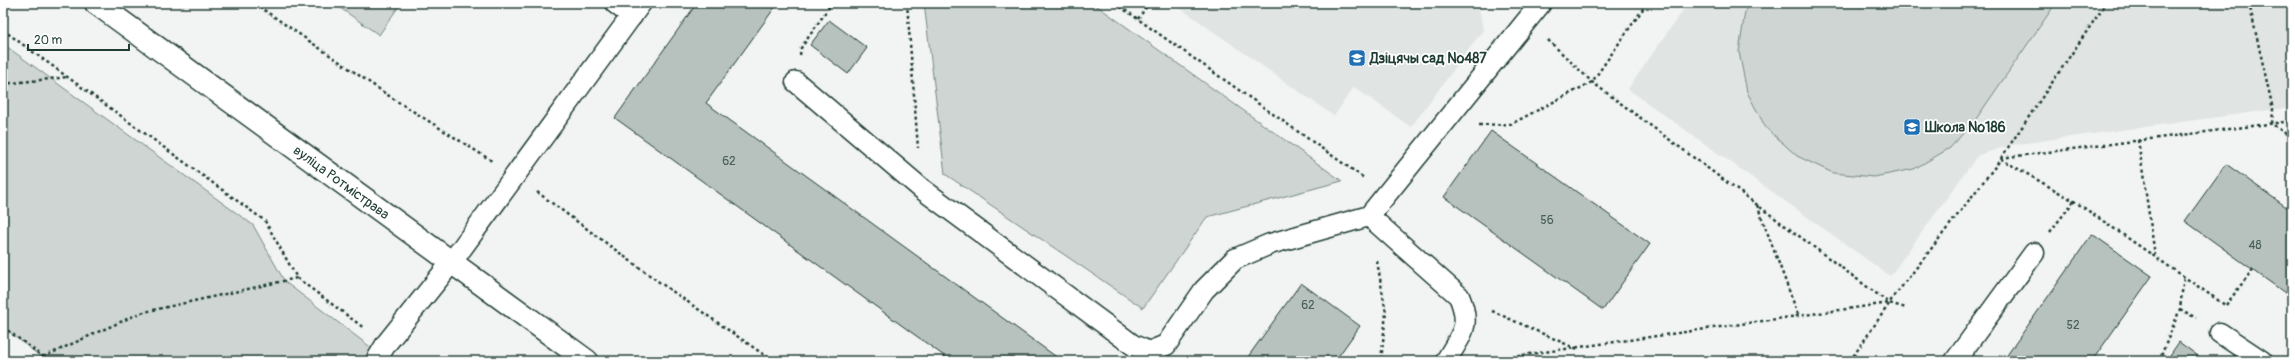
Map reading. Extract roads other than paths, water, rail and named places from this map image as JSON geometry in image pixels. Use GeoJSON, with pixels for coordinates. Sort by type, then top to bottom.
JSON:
{"type":"FeatureCollection","features":[{"type":"Feature","properties":{"kind":"street","name":"вуліца Ротмістрава"},"geometry":{"type":"LineString","coordinates":[[96,3],[587,361]]}},
{"type":"Feature","properties":{"kind":"lane"},"geometry":{"type":"LineString","coordinates":[[376,361],[386,344],[451,263],[636,9],[615,3]]}},
{"type":"Feature","properties":{"kind":"lane"},"geometry":{"type":"LineString","coordinates":[[796,82],[922,189],[1133,345],[1150,352],[1166,345],[1204,290],[1235,260],[1270,244],[1368,216],[1388,194],[1541,3]]}},
{"type":"Feature","properties":{"kind":"lane"},"geometry":{"type":"LineString","coordinates":[[1368,216],[1459,296],[1466,312],[1465,326],[1446,361]]}},
{"type":"Feature","properties":{"kind":"lane"},"geometry":{"type":"LineString","coordinates":[[1955,361],[2034,254]]}},
{"type":"Feature","properties":{"kind":"lane"},"geometry":{"type":"LineString","coordinates":[[2220,333],[2262,361]]}},
{"type":"Feature","properties":{"kind":"place","name":"Дзіцячы сад №487"},"geometry":{"type":"Point","coordinates":[1357,58]}},
{"type":"Feature","properties":{"kind":"place","name":"Школа №186"},"geometry":{"type":"Point","coordinates":[1912,127]}}]}
